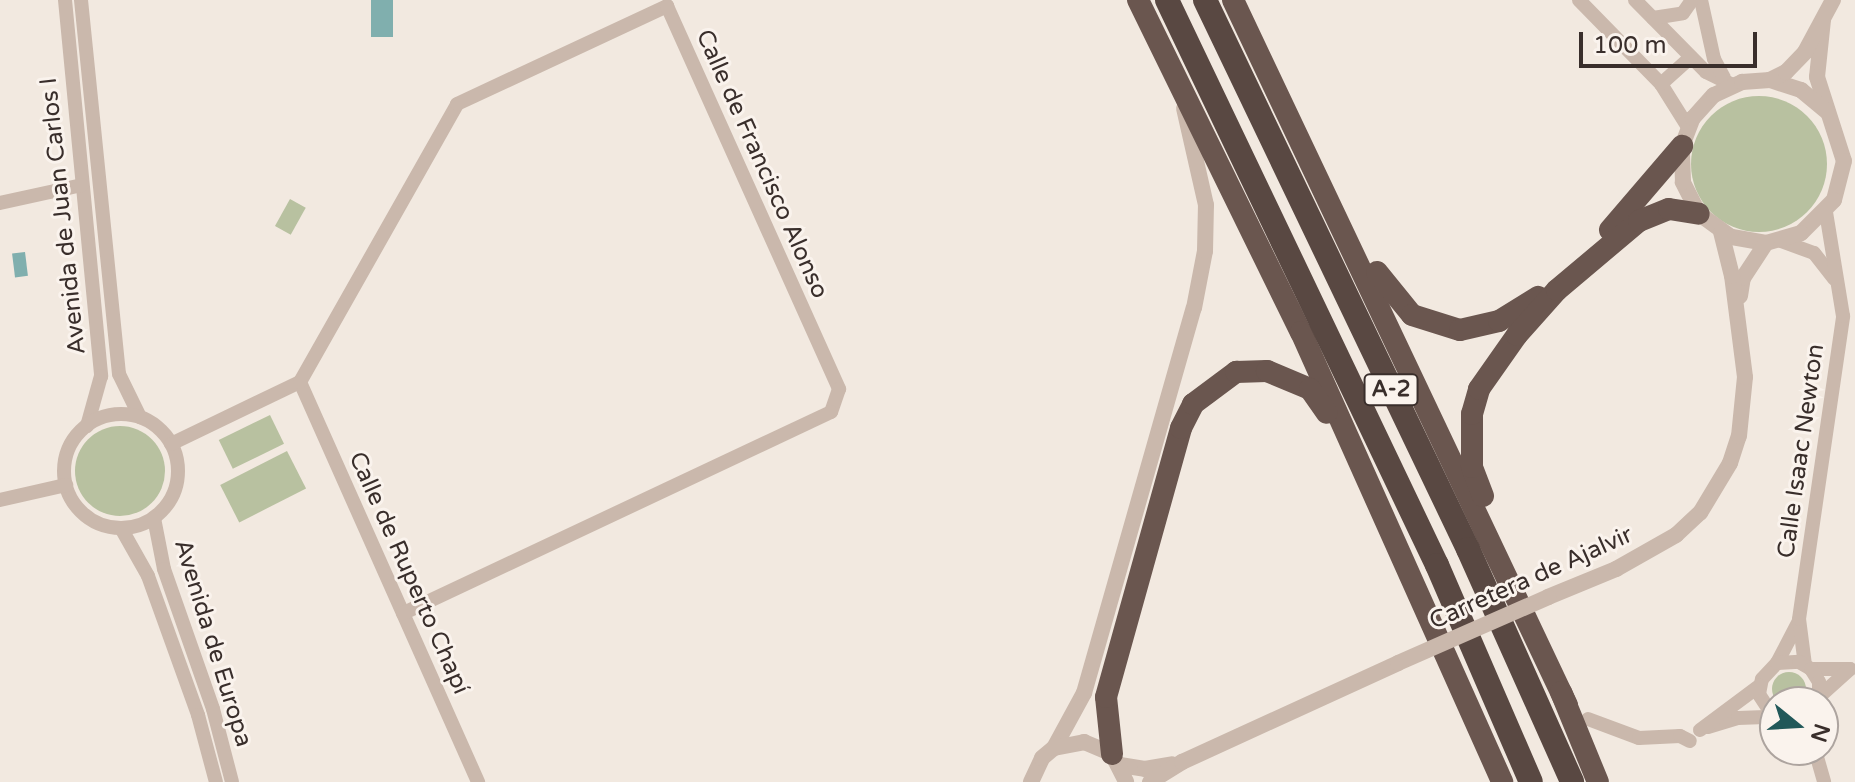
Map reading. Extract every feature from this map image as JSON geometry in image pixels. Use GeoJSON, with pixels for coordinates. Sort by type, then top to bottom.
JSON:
{"type":"FeatureCollection","features":[{"type":"Feature","properties":{"kind":"highway"},"geometry":{"type":"LineString","coordinates":[[1138,0],[1367,476],[1502,782]]}},
{"type":"Feature","properties":{"kind":"highway","name":"A-2"},"geometry":{"type":"LineString","coordinates":[[1167,0],[1431,551],[1531,782]]}},
{"type":"Feature","properties":{"kind":"highway","name":"A-2"},"geometry":{"type":"LineString","coordinates":[[1205,0],[1493,603],[1572,782]]}},
{"type":"Feature","properties":{"kind":"highway"},"geometry":{"type":"LineString","coordinates":[[1233,0],[1567,705]]}},
{"type":"Feature","properties":{"kind":"highway"},"geometry":{"type":"LineString","coordinates":[[1300,136],[1386,290],[1412,315],[1460,330],[1499,321],[1551,287],[1641,197],[1685,136]]}},
{"type":"Feature","properties":{"kind":"highway"},"geometry":{"type":"LineString","coordinates":[[1598,782],[1472,467],[1472,414],[1479,389],[1517,335],[1603,248],[1639,221],[1669,209],[1699,214]]}},
{"type":"Feature","properties":{"kind":"highway"},"geometry":{"type":"LineString","coordinates":[[1116,760],[1106,697],[1181,428],[1193,404],[1211,386],[1236,372],[1267,371],[1291,377],[1310,389],[1367,476]]}},
{"type":"Feature","properties":{"kind":"street","name":"Avenida de Juan Carlos I"},"geometry":{"type":"LineString","coordinates":[[65,0],[101,376],[87,426]]}},
{"type":"Feature","properties":{"kind":"street","name":"Avenida de Juan Carlos I"},"geometry":{"type":"LineString","coordinates":[[81,0],[119,374],[140,417]]}},
{"type":"Feature","properties":{"kind":"street"},"geometry":{"type":"LineString","coordinates":[[1579,0],[1661,84],[1685,136],[1683,182],[1699,214],[1721,232],[1814,253],[1841,289]]}},
{"type":"Feature","properties":{"kind":"street"},"geometry":{"type":"LineString","coordinates":[[1635,0],[1706,72],[1728,82],[1770,80],[1801,90],[1826,111]]}},
{"type":"Feature","properties":{"kind":"street"},"geometry":{"type":"LineString","coordinates":[[1653,18],[1683,13],[1692,0]]}},
{"type":"Feature","properties":{"kind":"street"},"geometry":{"type":"LineString","coordinates":[[1701,0],[1714,59],[1728,82]]}},
{"type":"Feature","properties":{"kind":"street"},"geometry":{"type":"LineString","coordinates":[[1770,80],[1786,72],[1805,52],[1833,0]]}},
{"type":"Feature","properties":{"kind":"street","name":"Calle de Francisco Alonso"},"geometry":{"type":"LineString","coordinates":[[300,382],[457,104],[667,6],[839,389],[831,412],[403,613]]}},
{"type":"Feature","properties":{"kind":"street"},"geometry":{"type":"LineString","coordinates":[[1774,242],[1801,233],[1826,212],[1839,188],[1844,161],[1839,134],[1826,111],[1817,77],[1823,20]]}},
{"type":"Feature","properties":{"kind":"street"},"geometry":{"type":"LineString","coordinates":[[1661,84],[1691,57]]}},
{"type":"Feature","properties":{"kind":"street"},"geometry":{"type":"LineString","coordinates":[[1685,136],[1706,102],[1728,82]]}},
{"type":"Feature","properties":{"kind":"street"},"geometry":{"type":"LineString","coordinates":[[1031,782],[1042,758],[1054,748],[1080,703],[1109,614],[1202,265],[1206,205],[1178,83]]}},
{"type":"Feature","properties":{"kind":"street"},"geometry":{"type":"LineString","coordinates":[[0,203],[82,185]]}},
{"type":"Feature","properties":{"kind":"street","name":"Calle Isaac Newton"},"geometry":{"type":"LineString","coordinates":[[1759,718],[1738,718],[1700,730],[1759,686],[1777,663],[1799,619],[1843,316],[1826,212]]}},
{"type":"Feature","properties":{"kind":"street","name":"Carretera de Ajalvir"},"geometry":{"type":"LineString","coordinates":[[1150,782],[1182,762],[1398,663],[1646,555],[1700,513],[1717,490],[1739,436],[1744,408],[1737,313],[1721,232]]}},
{"type":"Feature","properties":{"kind":"street","name":"Carretera de Ajalvir"},"geometry":{"type":"LineString","coordinates":[[1737,313],[1743,278],[1774,242]]}},
{"type":"Feature","properties":{"kind":"street"},"geometry":{"type":"LineString","coordinates":[[171,444],[300,382]]}},
{"type":"Feature","properties":{"kind":"street","name":"Calle de Ruperto Chapí"},"geometry":{"type":"LineString","coordinates":[[300,382],[478,782]]}},
{"type":"Feature","properties":{"kind":"street"},"geometry":{"type":"LineString","coordinates":[[121,414],[140,417],[171,444],[177,467],[174,492],[154,518],[121,528],[85,516],[66,485],[67,452],[87,426],[121,414]]}},
{"type":"Feature","properties":{"kind":"street"},"geometry":{"type":"LineString","coordinates":[[0,500],[66,485]]}},
{"type":"Feature","properties":{"kind":"street","name":"Avenida de Europa"},"geometry":{"type":"LineString","coordinates":[[154,518],[164,569],[213,709],[232,782]]}},
{"type":"Feature","properties":{"kind":"street","name":"Avenida de Europa"},"geometry":{"type":"LineString","coordinates":[[121,528],[153,589],[198,715],[216,782]]}},
{"type":"Feature","properties":{"kind":"street","name":"Calle Isaac Newton"},"geometry":{"type":"LineString","coordinates":[[1799,619],[1815,686]]}},
{"type":"Feature","properties":{"kind":"street"},"geometry":{"type":"LineString","coordinates":[[1777,663],[1853,668]]}},
{"type":"Feature","properties":{"kind":"street"},"geometry":{"type":"LineString","coordinates":[[1833,686],[1853,668]]}},
{"type":"Feature","properties":{"kind":"street"},"geometry":{"type":"LineString","coordinates":[[1588,719],[1639,738],[1680,736],[1690,741]]}},
{"type":"Feature","properties":{"kind":"street","name":"Carretera de Ajalvir"},"geometry":{"type":"LineString","coordinates":[[1054,748],[1084,742],[1116,760],[1145,769],[1182,762]]}},
{"type":"Feature","properties":{"kind":"street"},"geometry":{"type":"LineString","coordinates":[[1116,760],[1126,782]]}},
{"type":"Feature","properties":{"kind":"street"},"geometry":{"type":"LineString","coordinates":[[1818,766],[1824,782]]}},
{"type":"Feature","properties":{"kind":"green space"},"geometry":{"type":"Polygon","coordinates":[[[1759,96],[1785,101],[1807,116],[1822,138],[1827,164],[1822,190],[1807,212],[1785,227],[1759,232],[1733,227],[1711,212],[1696,190],[1691,164],[1696,138],[1711,116],[1733,101],[1759,96]]]}},
{"type":"Feature","properties":{"kind":"green space"},"geometry":{"type":"Polygon","coordinates":[[[290,199],[306,208],[291,235],[275,226],[290,199]]]}},
{"type":"Feature","properties":{"kind":"green space"},"geometry":{"type":"Polygon","coordinates":[[[270,415],[284,444],[233,469],[219,440],[270,415]]]}},
{"type":"Feature","properties":{"kind":"green space"},"geometry":{"type":"Polygon","coordinates":[[[120,426],[137,430],[152,439],[161,454],[165,471],[161,488],[152,503],[137,512],[120,516],[103,512],[88,503],[79,488],[75,471],[79,454],[88,439],[103,430],[120,426]]]}},
{"type":"Feature","properties":{"kind":"green space"},"geometry":{"type":"Polygon","coordinates":[[[287,451],[306,488],[239,522],[220,485],[287,451]]]}},
{"type":"Feature","properties":{"kind":"green space"},"geometry":{"type":"Polygon","coordinates":[[[1789,672],[1796,673],[1806,686],[1772,686],[1777,677],[1789,672]]]}},
{"type":"Feature","properties":{"kind":"water"},"geometry":{"type":"Polygon","coordinates":[[[371,0],[393,0],[393,37],[371,37],[371,0]]]}},
{"type":"Feature","properties":{"kind":"water"},"geometry":{"type":"Polygon","coordinates":[[[25,252],[28,276],[15,277],[12,254],[25,252]]]}}]}
